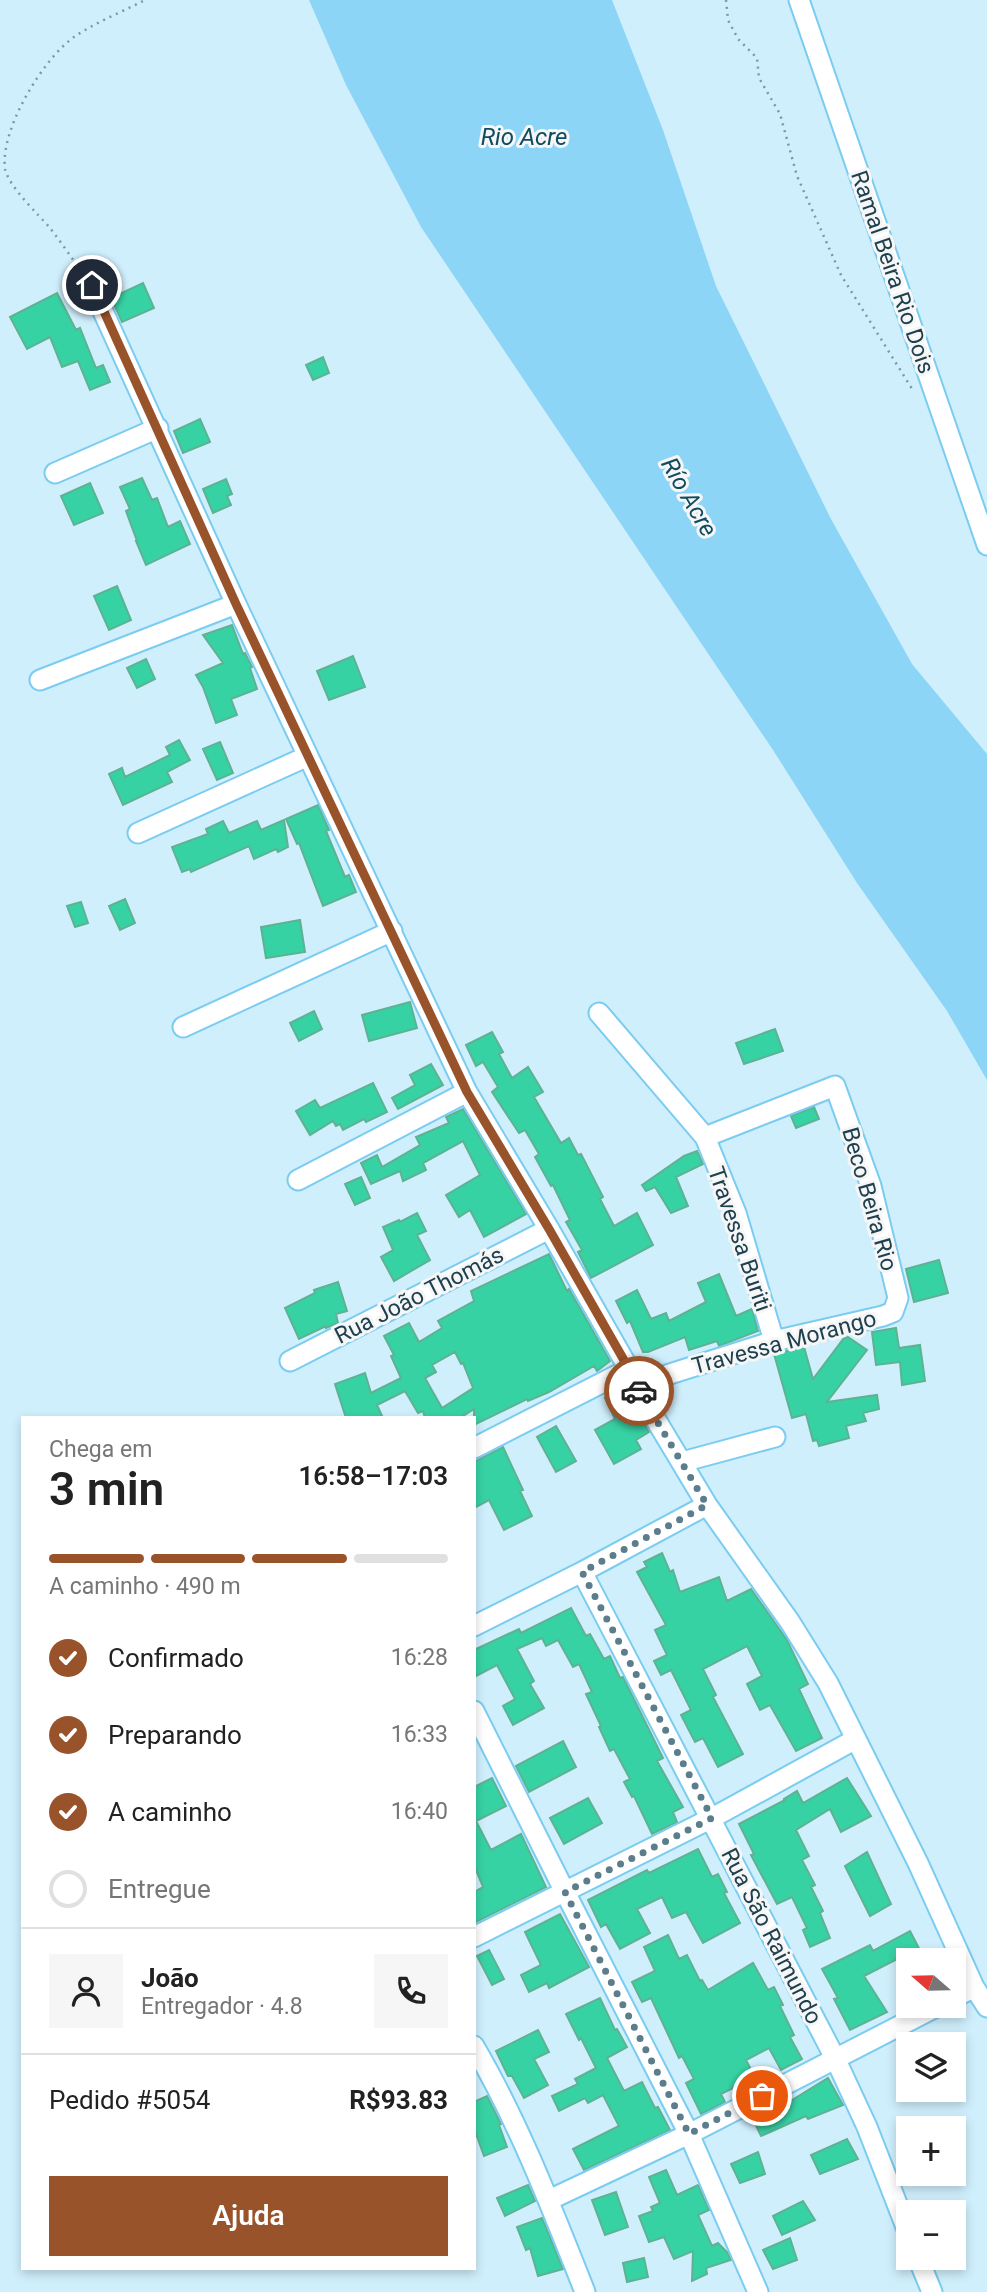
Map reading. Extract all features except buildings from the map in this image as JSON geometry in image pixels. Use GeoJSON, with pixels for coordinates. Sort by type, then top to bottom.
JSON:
{"type":"FeatureCollection","features":[{"type":"Feature","properties":{"kind":"street","name":"Ramal Beira Rio Dois"},"geometry":{"type":"LineString","coordinates":[[799,0],[987,545]]}},
{"type":"Feature","properties":{"kind":"street"},"geometry":{"type":"LineString","coordinates":[[92,285],[236,604],[467,1092],[707,1505],[790,1622],[828,1683],[918,1863],[974,1987],[987,2007]]}},
{"type":"Feature","properties":{"kind":"street"},"geometry":{"type":"LineString","coordinates":[[55,473],[158,428]]}},
{"type":"Feature","properties":{"kind":"street"},"geometry":{"type":"LineString","coordinates":[[40,680],[236,604]]}},
{"type":"Feature","properties":{"kind":"street"},"geometry":{"type":"LineString","coordinates":[[138,833],[308,756]]}},
{"type":"Feature","properties":{"kind":"street"},"geometry":{"type":"LineString","coordinates":[[183,1027],[391,931]]}},
{"type":"Feature","properties":{"kind":"street","name":"Travessa Buriti"},"geometry":{"type":"LineString","coordinates":[[599,1013],[705,1137],[736,1213],[774,1341]]}},
{"type":"Feature","properties":{"kind":"street","name":"Travessa Buriti"},"geometry":{"type":"LineString","coordinates":[[705,1137],[835,1086]]}},
{"type":"Feature","properties":{"kind":"street","name":"Beco Beira Rio"},"geometry":{"type":"LineString","coordinates":[[835,1086],[870,1186],[898,1298],[893,1312]]}},
{"type":"Feature","properties":{"kind":"street"},"geometry":{"type":"LineString","coordinates":[[299,1180],[467,1092]]}},
{"type":"Feature","properties":{"kind":"street","name":"Rua João Thomás"},"geometry":{"type":"LineString","coordinates":[[290,1361],[549,1229]]}},
{"type":"Feature","properties":{"kind":"street","name":"Travessa Morango"},"geometry":{"type":"LineString","coordinates":[[476,1447],[632,1377],[893,1312]]}},
{"type":"Feature","properties":{"kind":"street"},"geometry":{"type":"LineString","coordinates":[[682,1462],[775,1437]]}},
{"type":"Feature","properties":{"kind":"street"},"geometry":{"type":"LineString","coordinates":[[476,1625],[707,1505]]}},
{"type":"Feature","properties":{"kind":"street","name":"Rua São Raimundo"},"geometry":{"type":"LineString","coordinates":[[582,1572],[835,2058],[867,2127],[896,2201]]}},
{"type":"Feature","properties":{"kind":"street"},"geometry":{"type":"LineString","coordinates":[[476,1715],[689,2134],[758,2292]]}},
{"type":"Feature","properties":{"kind":"street"},"geometry":{"type":"LineString","coordinates":[[476,1936],[712,1818],[856,1739]]}},
{"type":"Feature","properties":{"kind":"street"},"geometry":{"type":"LineString","coordinates":[[966,1991],[974,1987]]}},
{"type":"Feature","properties":{"kind":"street"},"geometry":{"type":"LineString","coordinates":[[549,2200],[689,2134],[914,2018]]}},
{"type":"Feature","properties":{"kind":"street"},"geometry":{"type":"LineString","coordinates":[[476,2049],[549,2200],[585,2292]]}},
{"type":"Feature","properties":{"kind":"street"},"geometry":{"type":"LineString","coordinates":[[923,2270],[932,2292]]}},
{"type":"Feature","properties":{"kind":"path"},"geometry":{"type":"LineString","coordinates":[[92,285],[51,229],[26,203],[5,171],[5,144],[15,112],[72,38],[145,0]]}},
{"type":"Feature","properties":{"kind":"path"},"geometry":{"type":"LineString","coordinates":[[726,0],[728,20],[738,38],[757,58],[759,78],[780,114],[797,176],[841,275],[915,394]]}},
{"type":"Feature","properties":{"kind":"water","name":"Rio Acre"},"geometry":{"type":"Polygon","coordinates":[[[309,0],[612,0],[663,130],[716,286],[831,519],[912,664],[987,754],[987,1080],[947,1011],[857,883],[773,750],[421,227],[346,85],[309,0]]]}},
{"type":"Feature","properties":{"kind":"way so far"},"geometry":{"type":"LineString","coordinates":[[639,1391],[707,1505],[582,1572],[712,1818],[565,1892],[689,2134],[762,2096]]}},
{"type":"Feature","properties":{"kind":"route"},"geometry":{"type":"LineString","coordinates":[[92,285],[236,604],[467,1092],[549,1229],[639,1391]]}},
{"type":"Feature","properties":{"kind":"water label","name":"Río Acre"},"geometry":{"type":"Point","coordinates":[689,497]}}]}
